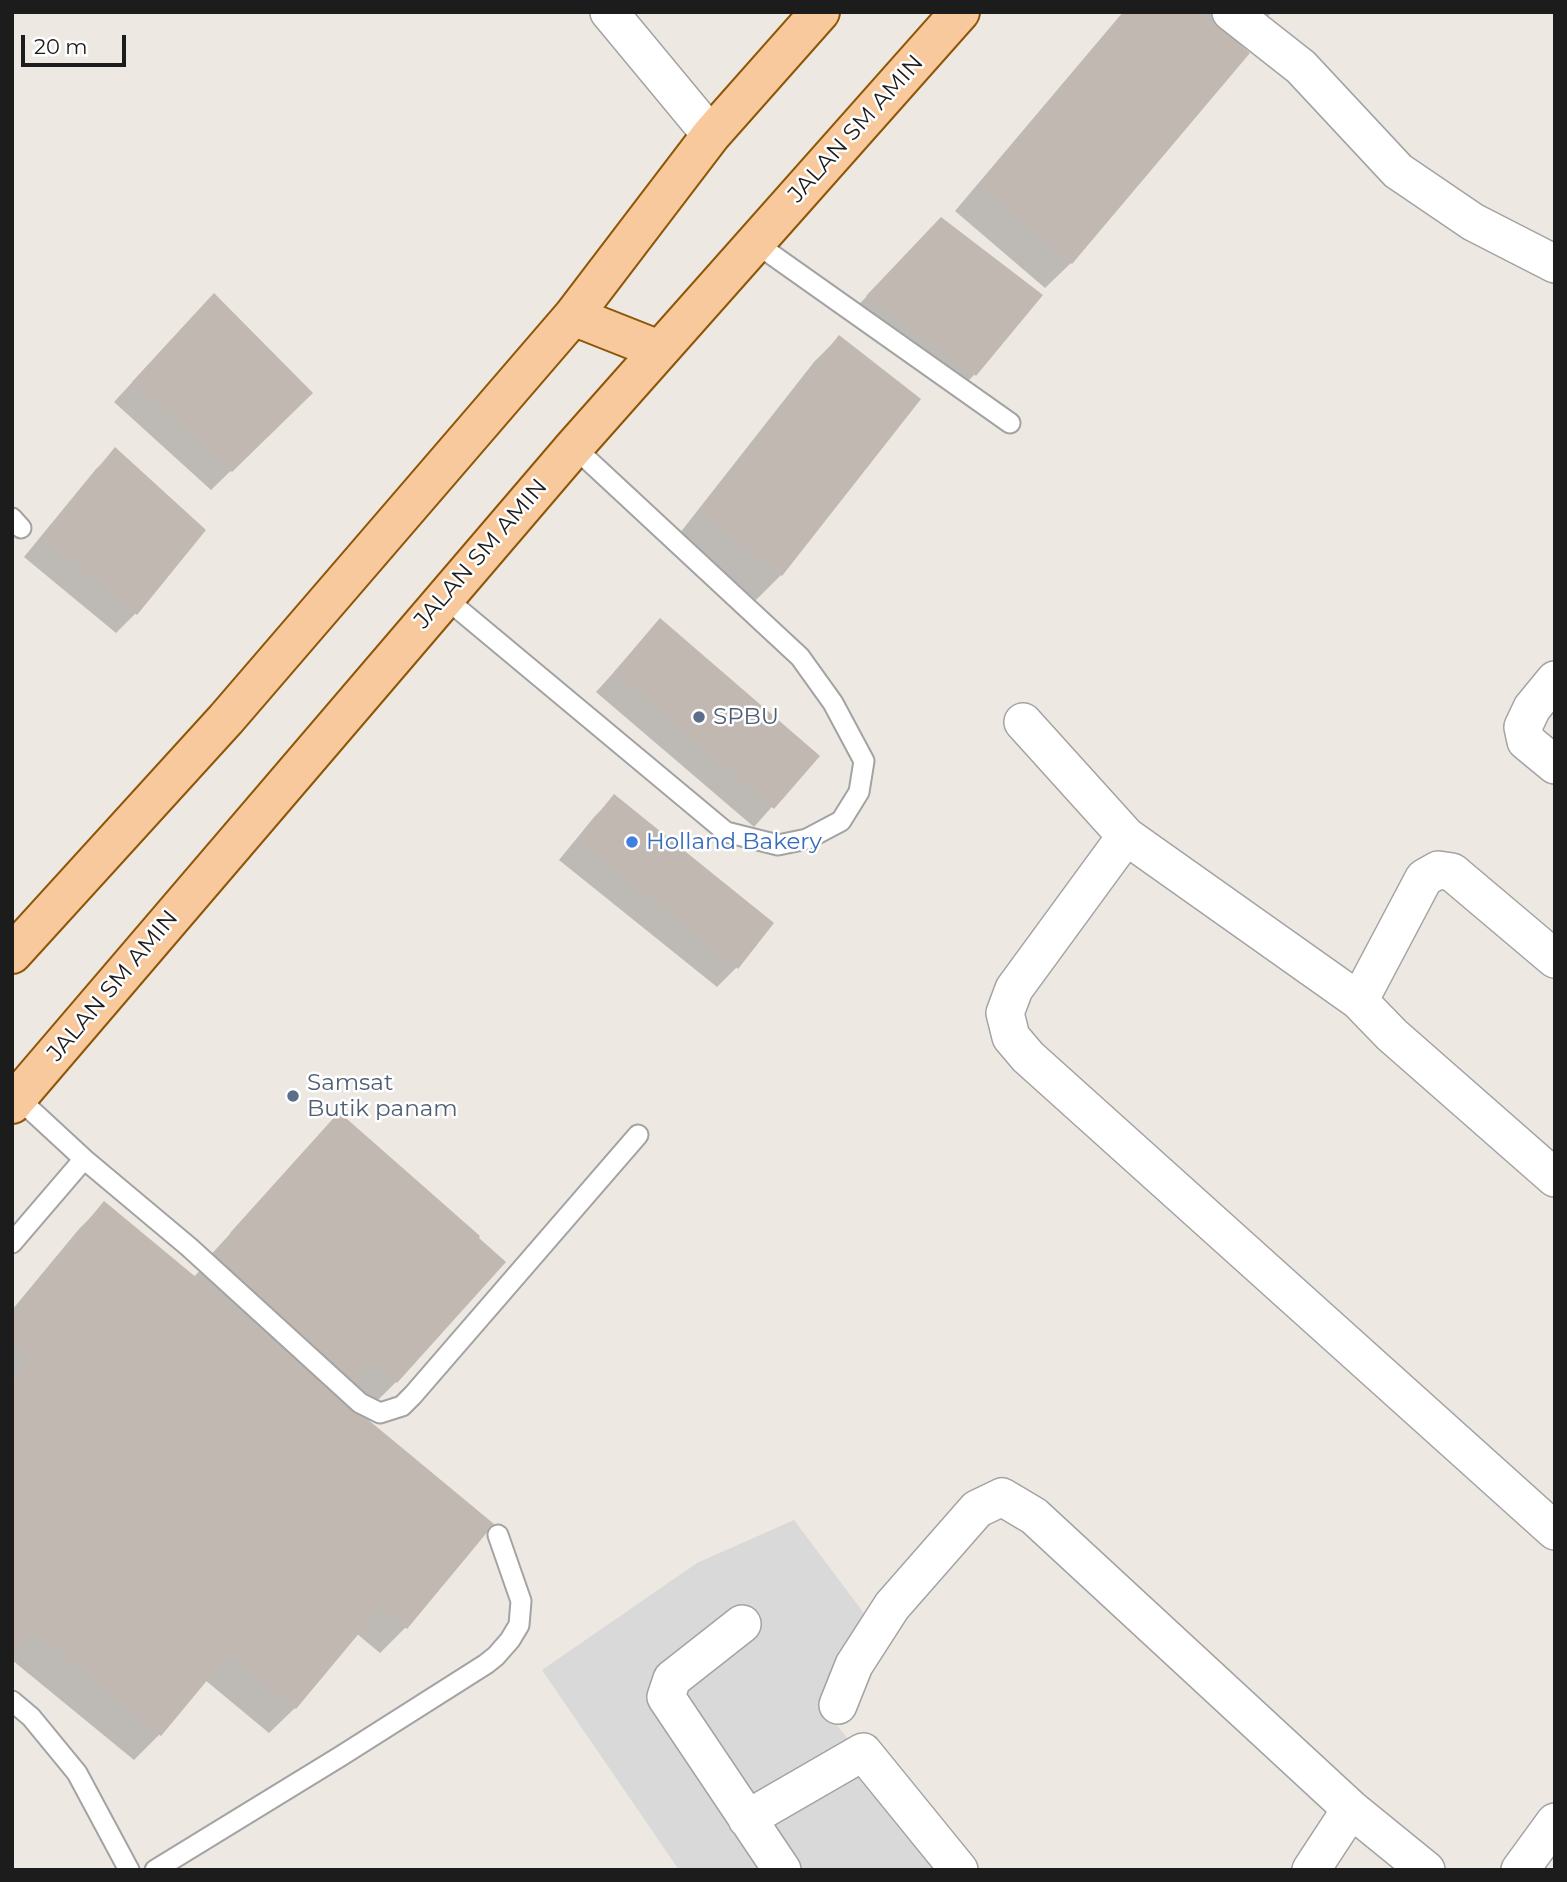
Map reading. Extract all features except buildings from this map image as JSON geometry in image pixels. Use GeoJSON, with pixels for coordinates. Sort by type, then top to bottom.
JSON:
{"type":"FeatureCollection","features":[{"type":"Feature","properties":{"kind":"main road"},"geometry":{"type":"LineString","coordinates":[[12,954],[226,719],[573,316],[711,135],[820,12]]}},
{"type":"Feature","properties":{"kind":"main road","name":"JALAN SM AMIN"},"geometry":{"type":"LineString","coordinates":[[15,1101],[574,447],[960,12]]}},
{"type":"Feature","properties":{"kind":"main road"},"geometry":{"type":"LineString","coordinates":[[573,316],[659,350]]}},
{"type":"Feature","properties":{"kind":"street"},"geometry":{"type":"LineString","coordinates":[[609,12],[711,135]]}},
{"type":"Feature","properties":{"kind":"street"},"geometry":{"type":"LineString","coordinates":[[1231,12],[1301,67],[1398,171],[1473,222],[1555,264]]}},
{"type":"Feature","properties":{"kind":"street"},"geometry":{"type":"LineString","coordinates":[[1555,680],[1532,708],[1523,727],[1526,741],[1555,765]]}},
{"type":"Feature","properties":{"kind":"street"},"geometry":{"type":"LineString","coordinates":[[1023,722],[1126,836],[1359,1002],[1392,1035],[1555,1178]]}},
{"type":"Feature","properties":{"kind":"street"},"geometry":{"type":"LineString","coordinates":[[1126,836],[1014,989],[1005,1013],[1011,1037],[1028,1057],[1555,1531]]}},
{"type":"Feature","properties":{"kind":"street"},"geometry":{"type":"LineString","coordinates":[[1359,1002],[1424,878],[1438,870],[1452,872],[1555,959]]}},
{"type":"Feature","properties":{"kind":"street"},"geometry":{"type":"LineString","coordinates":[[838,1705],[854,1665],[892,1606],[977,1509],[1002,1497],[1034,1516],[1351,1809],[1426,1870]]}},
{"type":"Feature","properties":{"kind":"street"},"geometry":{"type":"LineString","coordinates":[[742,1623],[672,1679],[666,1697],[782,1870]]}},
{"type":"Feature","properties":{"kind":"street"},"geometry":{"type":"LineString","coordinates":[[747,1819],[863,1752],[959,1870]]}},
{"type":"Feature","properties":{"kind":"street"},"geometry":{"type":"LineString","coordinates":[[1311,1870],[1351,1809]]}},
{"type":"Feature","properties":{"kind":"street"},"geometry":{"type":"LineString","coordinates":[[1520,1870],[1555,1822]]}},
{"type":"Feature","properties":{"kind":"lane"},"geometry":{"type":"LineString","coordinates":[[754,243],[1010,423]]}},
{"type":"Feature","properties":{"kind":"lane"},"geometry":{"type":"LineString","coordinates":[[444,597],[726,832],[778,845],[807,839],[841,821],[859,792],[864,761],[827,694],[800,657],[574,447]]}},
{"type":"Feature","properties":{"kind":"lane"},"geometry":{"type":"LineString","coordinates":[[15,1101],[189,1247],[360,1404],[380,1413],[402,1406],[413,1395],[638,1135]]}},
{"type":"Feature","properties":{"kind":"lane"},"geometry":{"type":"LineString","coordinates":[[12,1243],[85,1159]]}},
{"type":"Feature","properties":{"kind":"lane"},"geometry":{"type":"LineString","coordinates":[[155,1870],[341,1756],[496,1656],[519,1625],[521,1601],[498,1535]]}},
{"type":"Feature","properties":{"kind":"lane"},"geometry":{"type":"LineString","coordinates":[[12,1701],[32,1717],[77,1773],[129,1870]]}},
{"type":"Feature","properties":{"kind":"shaded area"},"geometry":{"type":"Polygon","coordinates":[[[794,1520],[881,1636],[823,1707],[950,1870],[679,1870],[542,1670],[697,1563],[794,1520]]]}},
{"type":"Feature","properties":{"kind":"place","name":"SPBU"},"geometry":{"type":"Point","coordinates":[699,717]}},
{"type":"Feature","properties":{"kind":"place","name":"Holland Bakery"},"geometry":{"type":"Point","coordinates":[632,842]}},
{"type":"Feature","properties":{"kind":"place","name":"Samsat Butik panam"},"geometry":{"type":"Point","coordinates":[293,1096]}}]}
